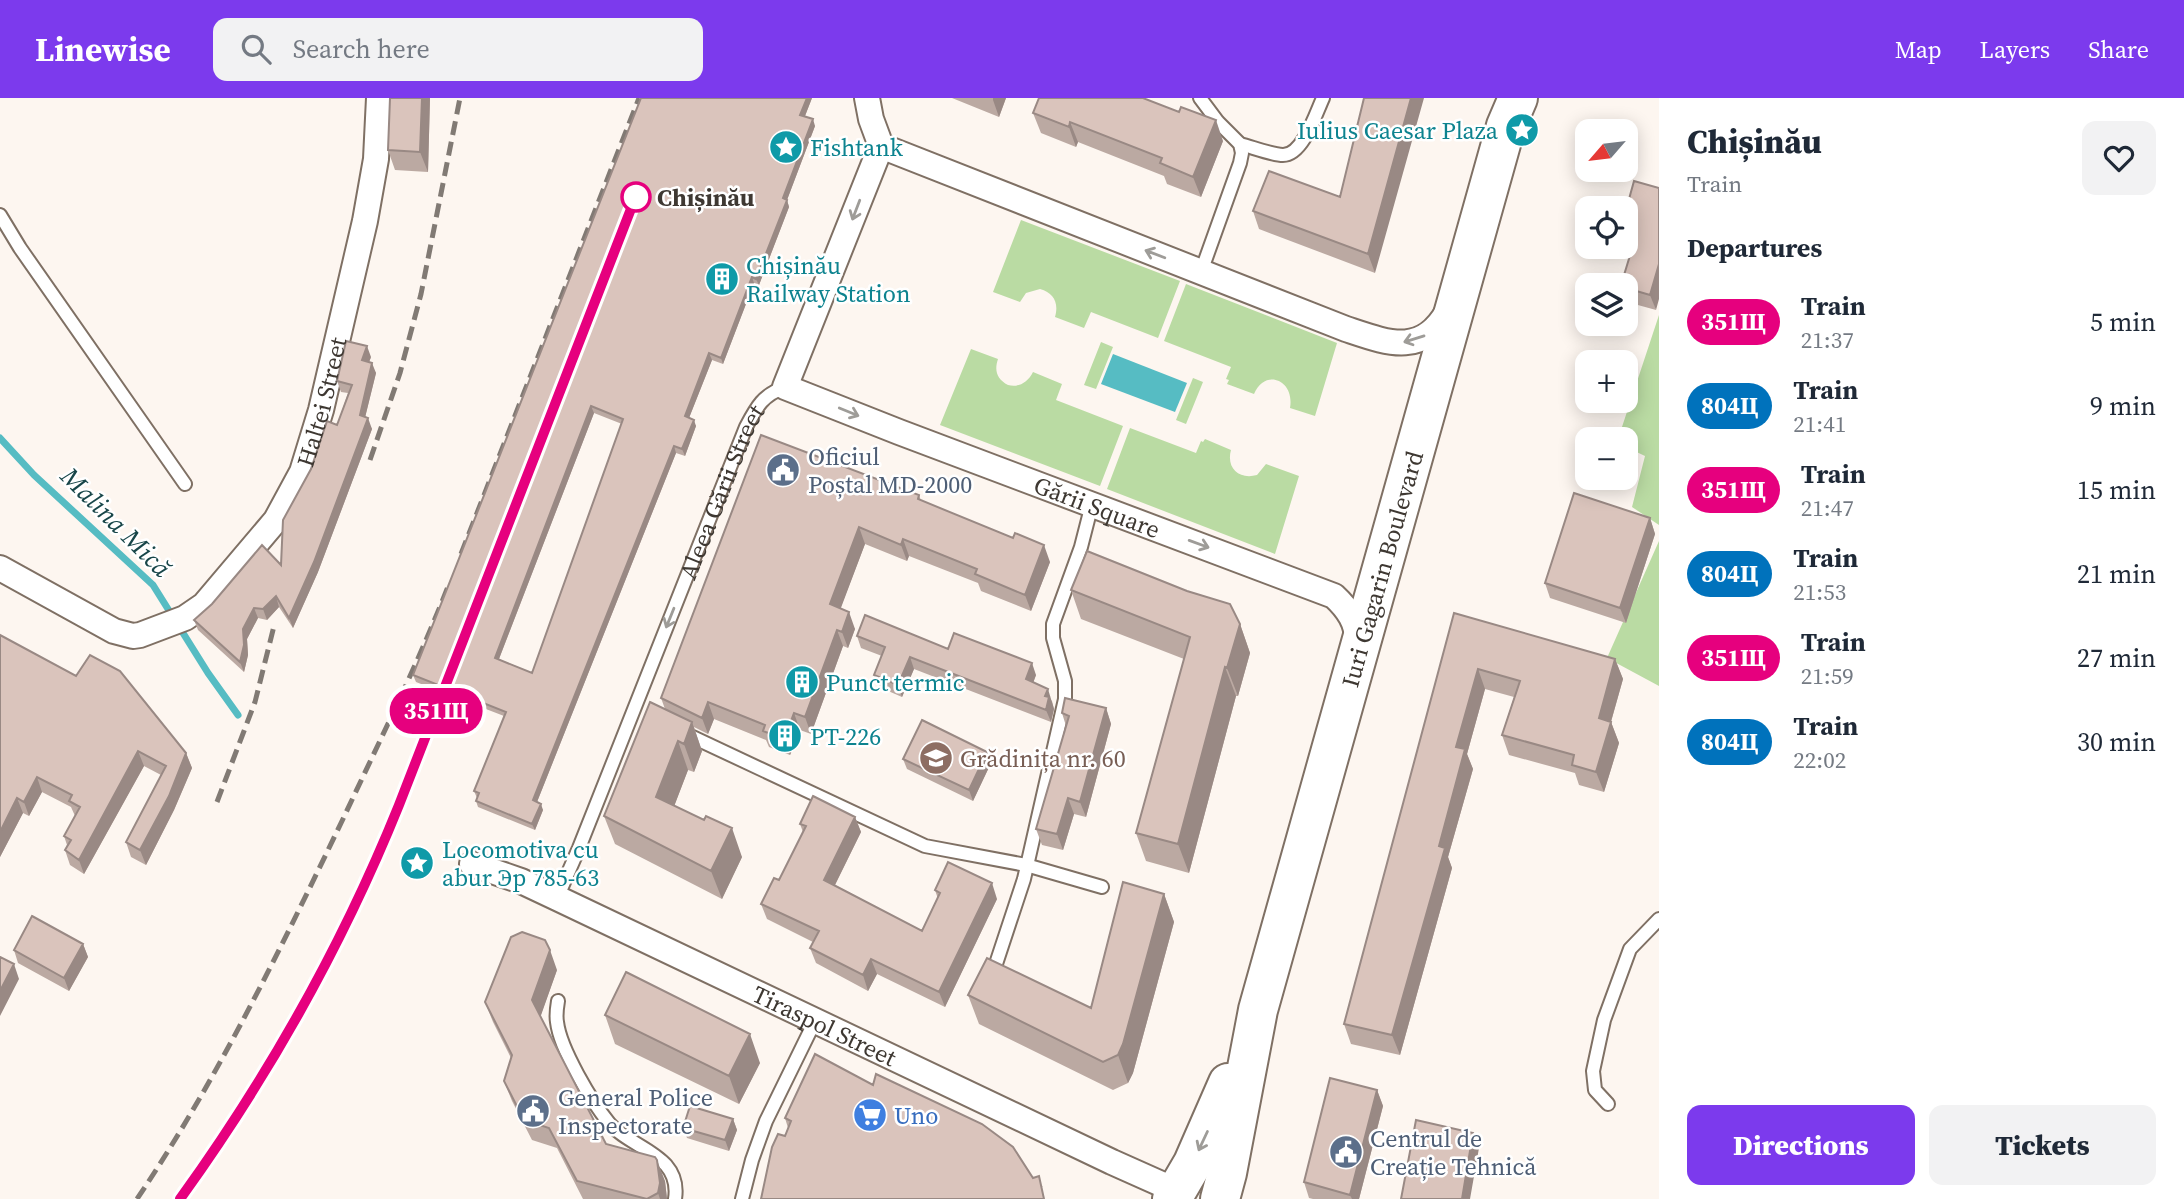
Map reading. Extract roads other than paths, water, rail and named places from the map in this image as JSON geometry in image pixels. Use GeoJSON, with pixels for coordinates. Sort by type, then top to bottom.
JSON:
{"type":"FeatureCollection","features":[{"type":"Feature","properties":{"kind":"main road","name":"Iuri Gagarin Boulevard"},"geometry":{"type":"LineString","coordinates":[[1220,1199],[1258,1010],[1510,108]]}},
{"type":"Feature","properties":{"kind":"main road","name":"Iuri Gagarin Boulevard"},"geometry":{"type":"LineString","coordinates":[[1174,1195],[1208,1132],[1258,1010]]}},
{"type":"Feature","properties":{"kind":"street","name":"Haltei Street"},"geometry":{"type":"LineString","coordinates":[[0,568],[114,631],[133,636],[195,612],[212,597],[276,520],[302,472],[321,410],[365,221],[376,159],[379,98]]}},
{"type":"Feature","properties":{"kind":"street"},"geometry":{"type":"LineString","coordinates":[[867,98],[881,146],[1346,329],[1397,344],[1415,342],[1443,321],[1459,292]]}},
{"type":"Feature","properties":{"kind":"street","name":"Aleea Gării Street"},"geometry":{"type":"LineString","coordinates":[[785,387],[881,146]]}},
{"type":"Feature","properties":{"kind":"street","name":"Gării Square"},"geometry":{"type":"LineString","coordinates":[[785,387],[1334,596],[1346,608],[1354,622],[1357,638],[1353,670]]}},
{"type":"Feature","properties":{"kind":"street","name":"Tiraspol Street"},"geometry":{"type":"LineString","coordinates":[[472,864],[557,898],[1100,1156],[1174,1195]]}},
{"type":"Feature","properties":{"kind":"lane"},"geometry":{"type":"LineString","coordinates":[[1200,98],[1218,122],[1240,144],[1284,155],[1293,152],[1305,138],[1323,98]]}},
{"type":"Feature","properties":{"kind":"lane"},"geometry":{"type":"LineString","coordinates":[[1200,272],[1240,163],[1240,144]]}},
{"type":"Feature","properties":{"kind":"lane"},"geometry":{"type":"LineString","coordinates":[[0,215],[20,248],[186,484]]}},
{"type":"Feature","properties":{"kind":"lane","name":"Aleea Gării Street"},"geometry":{"type":"LineString","coordinates":[[557,898],[746,427],[757,406],[770,393],[785,387]]}},
{"type":"Feature","properties":{"kind":"lane"},"geometry":{"type":"LineString","coordinates":[[988,986],[1024,879],[1065,699],[1065,681],[1053,638],[1053,624],[1081,547],[1092,504]]}},
{"type":"Feature","properties":{"kind":"lane"},"geometry":{"type":"LineString","coordinates":[[634,709],[646,715]]}},
{"type":"Feature","properties":{"kind":"lane"},"geometry":{"type":"LineString","coordinates":[[671,727],[925,846],[1026,864],[1101,887]]}},
{"type":"Feature","properties":{"kind":"lane"},"geometry":{"type":"LineString","coordinates":[[1608,1104],[1595,1090],[1593,1071],[1604,1020],[1630,949],[1659,919]]}},
{"type":"Feature","properties":{"kind":"lane"},"geometry":{"type":"LineString","coordinates":[[558,1001],[557,1022],[563,1042],[592,1098],[623,1136],[653,1152],[665,1164],[674,1179],[677,1191],[675,1199]]}},
{"type":"Feature","properties":{"kind":"lane"},"geometry":{"type":"LineString","coordinates":[[742,1199],[766,1121],[815,1021]]}},
{"type":"Feature","properties":{"kind":"water"},"geometry":{"type":"Polygon","coordinates":[[[1113,354],[1187,383],[1175,412],[1101,384],[1113,354]]]}},
{"type":"Feature","properties":{"kind":"waterway","name":"Malina Mică"},"geometry":{"type":"LineString","coordinates":[[0,438],[34,475],[153,585],[208,673],[238,715]]}},
{"type":"Feature","properties":{"kind":"railway"},"geometry":{"type":"LineString","coordinates":[[370,460],[400,373],[421,294],[460,98]]}},
{"type":"Feature","properties":{"kind":"railway"},"geometry":{"type":"LineString","coordinates":[[461,554],[639,98]]}},
{"type":"Feature","properties":{"kind":"railway"},"geometry":{"type":"LineString","coordinates":[[137,1199],[194,1108],[271,966],[398,703],[449,584]]}},
{"type":"Feature","properties":{"kind":"railway"},"geometry":{"type":"LineString","coordinates":[[217,802],[255,702],[274,626]]}},
{"type":"Feature","properties":{"kind":"railway"},"geometry":{"type":"LineString","coordinates":[[180,1199],[263,1072],[345,927],[386,839],[450,675]]}},
{"type":"Feature","properties":{"kind":"train","name":"351Щ"},"geometry":{"type":"LineString","coordinates":[[180,1199],[225,1136],[264,1073],[361,895],[399,805],[636,196]]}},
{"type":"Feature","properties":{"kind":"place","name":"Iulius Caesar Plaza"},"geometry":{"type":"Point","coordinates":[1522,130]}},
{"type":"Feature","properties":{"kind":"place","name":"Fishtank"},"geometry":{"type":"Point","coordinates":[786,147]}},
{"type":"Feature","properties":{"kind":"place","name":"Chișinău"},"geometry":{"type":"Point","coordinates":[636,197]}},
{"type":"Feature","properties":{"kind":"place","name":"Chișinău Railway Station"},"geometry":{"type":"Point","coordinates":[722,279]}},
{"type":"Feature","properties":{"kind":"place","name":"Oficiul Poștal MD-2000"},"geometry":{"type":"Point","coordinates":[783,470]}},
{"type":"Feature","properties":{"kind":"place","name":"Punct termic"},"geometry":{"type":"Point","coordinates":[802,682]}},
{"type":"Feature","properties":{"kind":"place","name":"PT-226"},"geometry":{"type":"Point","coordinates":[785,736]}},
{"type":"Feature","properties":{"kind":"place","name":"Grădinița nr. 60"},"geometry":{"type":"Point","coordinates":[936,758]}},
{"type":"Feature","properties":{"kind":"place","name":"Locomotiva cu abur Эр 785-63"},"geometry":{"type":"Point","coordinates":[417,863]}},
{"type":"Feature","properties":{"kind":"place","name":"General Police Inspectorate"},"geometry":{"type":"Point","coordinates":[533,1111]}},
{"type":"Feature","properties":{"kind":"place","name":"Uno"},"geometry":{"type":"Point","coordinates":[870,1115]}},
{"type":"Feature","properties":{"kind":"place","name":"Centrul de Creație Tehnică"},"geometry":{"type":"Point","coordinates":[1346,1152]}}]}
